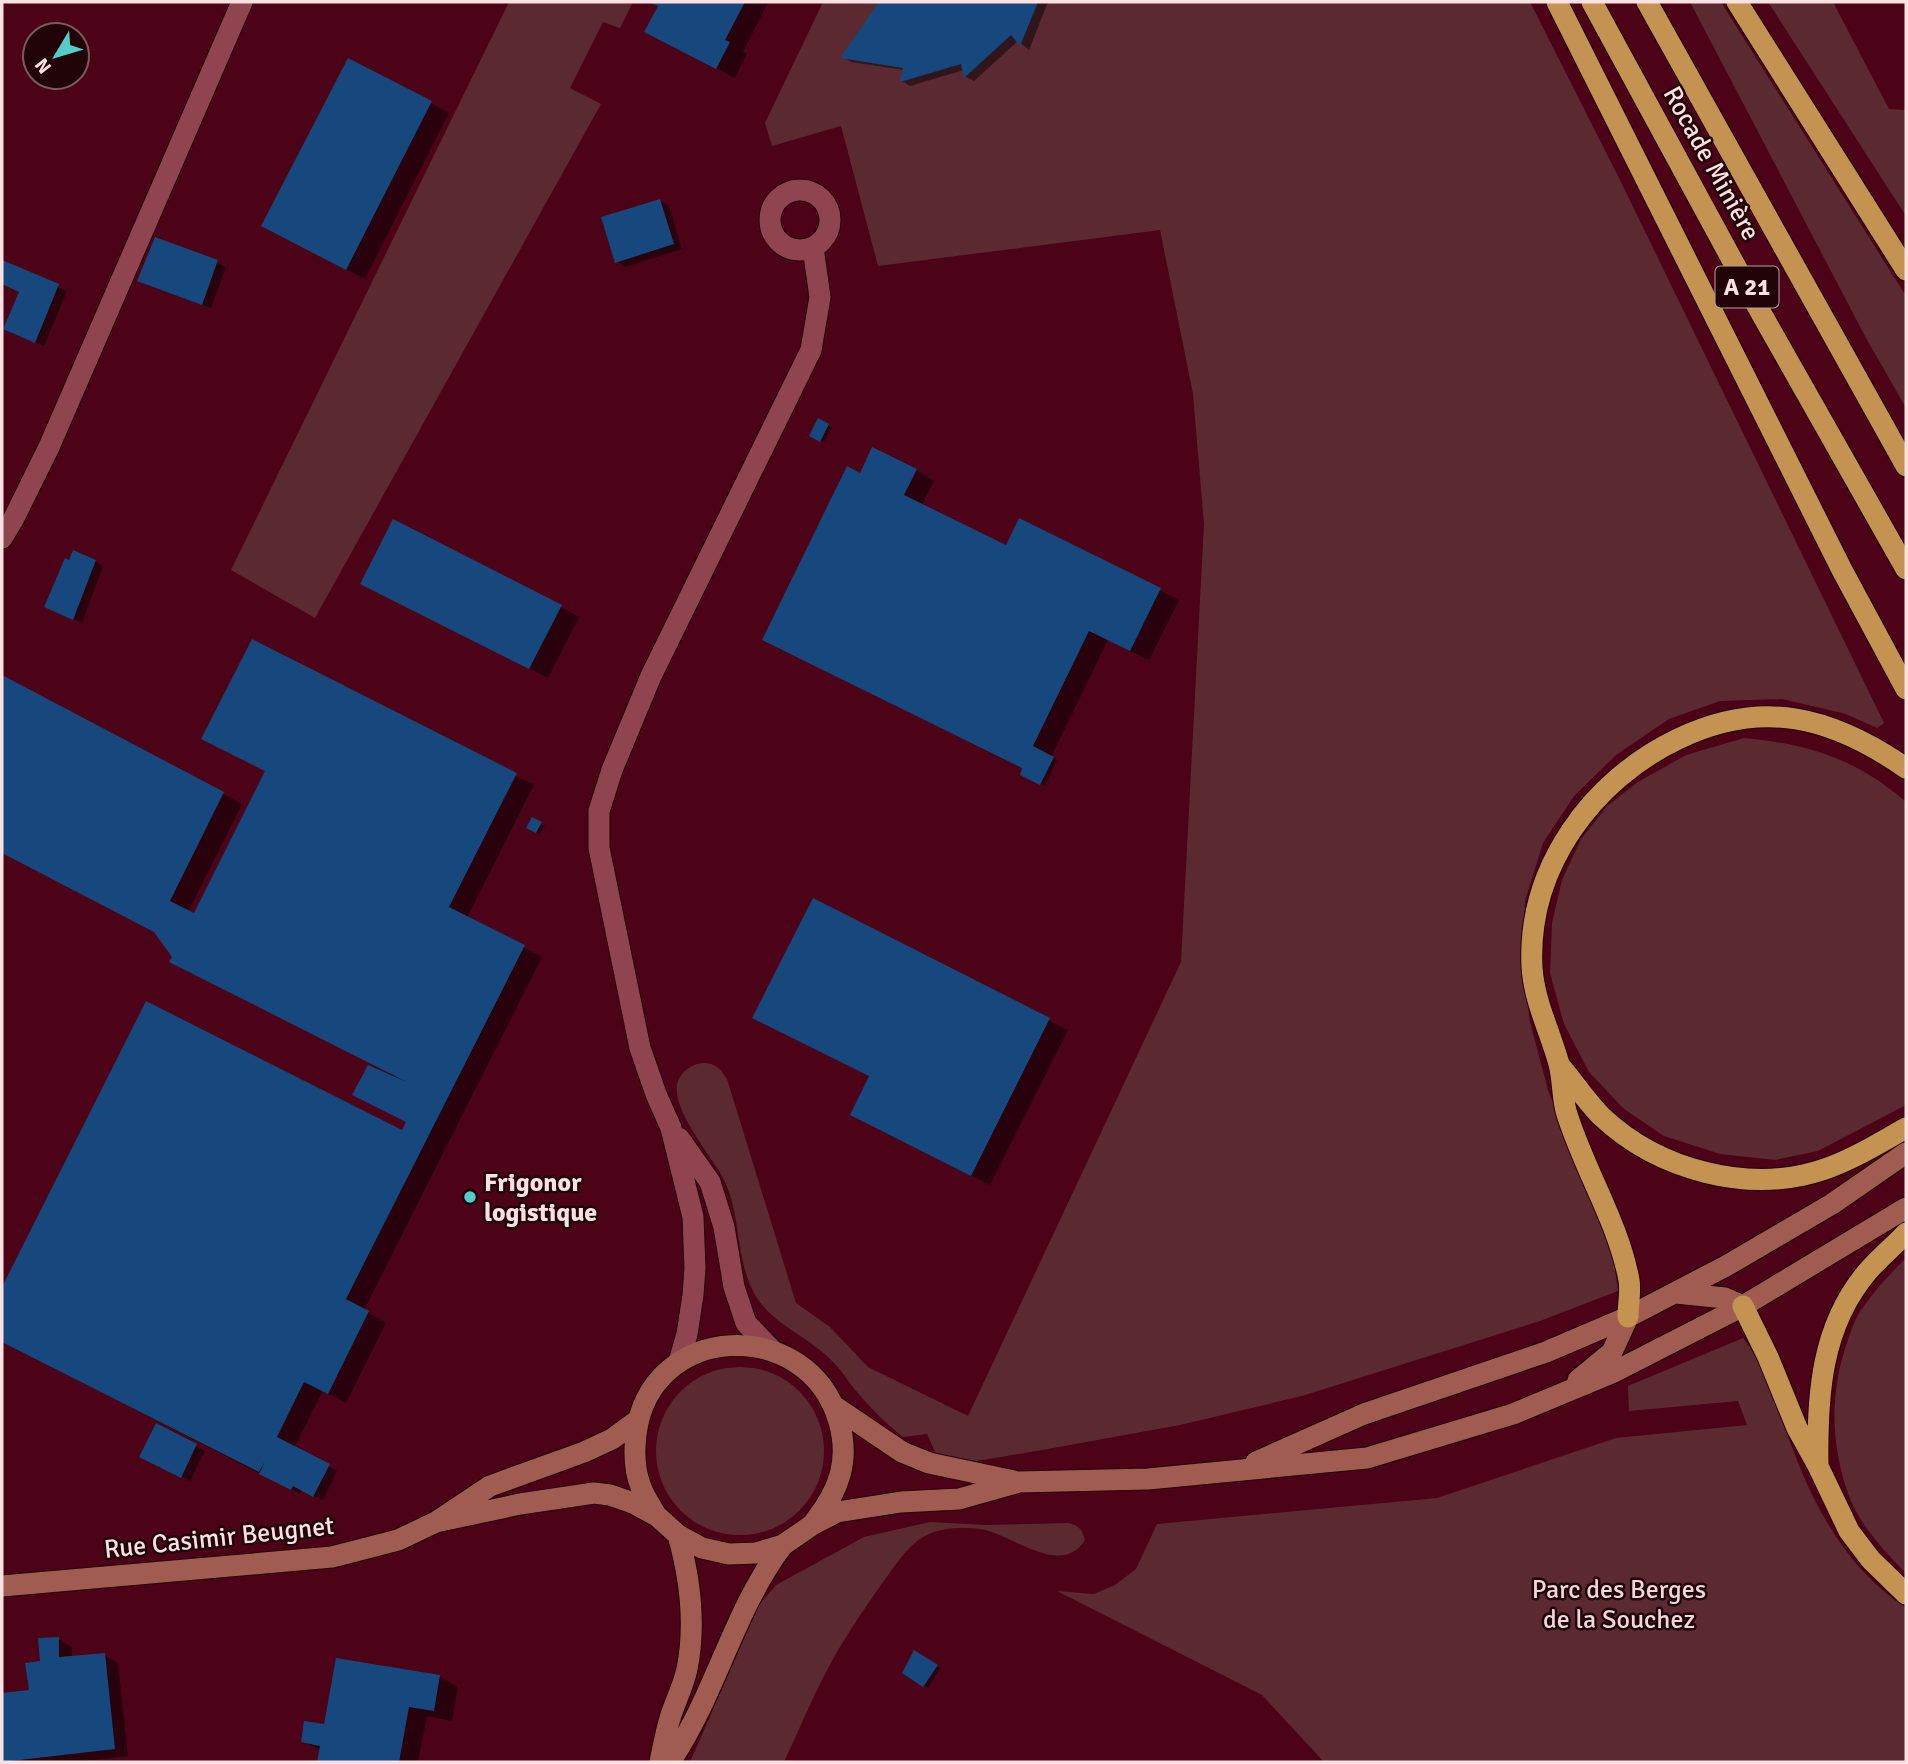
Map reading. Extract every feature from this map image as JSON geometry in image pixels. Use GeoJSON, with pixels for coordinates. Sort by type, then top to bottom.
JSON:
{"type":"FeatureCollection","features":[{"type":"Feature","properties":{"kind":"highway"},"geometry":{"type":"LineString","coordinates":[[1557,2],[1842,570],[1906,689]]}},
{"type":"Feature","properties":{"kind":"highway","name":"Rocade Minière"},"geometry":{"type":"LineString","coordinates":[[1592,2],[1761,313],[1906,569]]}},
{"type":"Feature","properties":{"kind":"highway","name":"Rocade Minière"},"geometry":{"type":"LineString","coordinates":[[1647,2],[1906,466]]}},
{"type":"Feature","properties":{"kind":"highway"},"geometry":{"type":"LineString","coordinates":[[1737,2],[1906,270]]}},
{"type":"Feature","properties":{"kind":"highway"},"geometry":{"type":"LineString","coordinates":[[1628,1317],[1629,1282],[1619,1245],[1566,1110],[1559,1064],[1540,1010],[1532,967],[1535,922],[1545,882],[1560,848],[1578,820],[1606,789],[1660,748],[1697,730],[1730,721],[1764,717],[1798,718],[1839,729],[1875,746],[1906,768]]}},
{"type":"Feature","properties":{"kind":"highway"},"geometry":{"type":"LineString","coordinates":[[1559,1064],[1600,1115],[1641,1147],[1691,1169],[1741,1178],[1779,1178],[1822,1170],[1855,1157],[1906,1128]]}},
{"type":"Feature","properties":{"kind":"highway"},"geometry":{"type":"LineString","coordinates":[[1818,1466],[1817,1423],[1827,1348],[1852,1293],[1868,1271],[1906,1233]]}},
{"type":"Feature","properties":{"kind":"highway"},"geometry":{"type":"LineString","coordinates":[[1743,1306],[1768,1357],[1797,1428],[1849,1531],[1871,1560],[1906,1594]]}},
{"type":"Feature","properties":{"kind":"main road"},"geometry":{"type":"LineString","coordinates":[[1241,1468],[1364,1414],[1546,1352],[1628,1317],[1676,1293],[1832,1203],[1906,1153]]}},
{"type":"Feature","properties":{"kind":"main road"},"geometry":{"type":"LineString","coordinates":[[834,1406],[902,1452],[929,1463],[1020,1482],[1148,1479],[1367,1458],[1513,1414],[1614,1372],[1743,1306],[1906,1208]]}},
{"type":"Feature","properties":{"kind":"main road"},"geometry":{"type":"LineString","coordinates":[[1676,1293],[1725,1298],[1743,1306]]}},
{"type":"Feature","properties":{"kind":"main road"},"geometry":{"type":"LineString","coordinates":[[1563,1393],[1612,1352],[1628,1317]]}},
{"type":"Feature","properties":{"kind":"main road"},"geometry":{"type":"LineString","coordinates":[[657,1516],[640,1486],[634,1454],[638,1420],[646,1398],[661,1378],[694,1353],[708,1348],[740,1344],[771,1349],[797,1362],[819,1381],[834,1406],[843,1437],[842,1469],[831,1500],[812,1525]]}},
{"type":"Feature","properties":{"kind":"main road"},"geometry":{"type":"LineString","coordinates":[[436,1522],[491,1486],[584,1452],[612,1439],[638,1420]]}},
{"type":"Feature","properties":{"kind":"main road"},"geometry":{"type":"LineString","coordinates":[[436,1522],[520,1504],[594,1493],[633,1503],[657,1516],[677,1535],[702,1548],[729,1554],[757,1553],[783,1545],[837,1512],[901,1502],[959,1499],[1020,1482]]}},
{"type":"Feature","properties":{"kind":"main road","name":"Rue Casimir Beugnet"},"geometry":{"type":"LineString","coordinates":[[2,1586],[332,1557],[398,1540],[436,1522]]}},
{"type":"Feature","properties":{"kind":"main road"},"geometry":{"type":"LineString","coordinates":[[660,1762],[670,1719],[687,1670],[691,1630],[686,1564],[677,1535]]}},
{"type":"Feature","properties":{"kind":"main road"},"geometry":{"type":"LineString","coordinates":[[670,1762],[690,1732],[765,1569],[783,1545]]}},
{"type":"Feature","properties":{"kind":"street"},"geometry":{"type":"LineString","coordinates":[[2,538],[49,447],[242,2]]}},
{"type":"Feature","properties":{"kind":"street"},"geometry":{"type":"LineString","coordinates":[[679,1362],[687,1334],[695,1268],[693,1217],[671,1128],[640,1048],[632,1014],[599,848],[599,811],[612,771],[651,676],[811,350],[820,297],[813,248]]}},
{"type":"Feature","properties":{"kind":"street"},"geometry":{"type":"LineString","coordinates":[[671,1128],[710,1182],[724,1227],[734,1287],[746,1323],[771,1349]]}},
{"type":"Feature","properties":{"kind":"green space"},"geometry":{"type":"Polygon","coordinates":[[[509,2],[633,2],[620,28],[603,22],[570,88],[601,104],[315,618],[231,570],[509,2]]]}},
{"type":"Feature","properties":{"kind":"green space"},"geometry":{"type":"Polygon","coordinates":[[[823,2],[1530,2],[1620,180],[1884,723],[1877,728],[1846,714],[1782,699],[1720,701],[1669,719],[1616,755],[1574,796],[1543,843],[1525,901],[1522,962],[1530,1022],[1548,1090],[1613,1255],[1618,1291],[1540,1321],[1302,1396],[1180,1425],[977,1461],[937,1456],[927,1434],[903,1437],[873,1410],[825,1354],[773,1316],[757,1298],[741,1254],[729,1191],[690,1127],[678,1100],[677,1087],[680,1077],[696,1064],[712,1064],[720,1069],[727,1079],[796,1303],[830,1327],[868,1367],[968,1416],[1181,962],[1204,524],[1193,394],[1160,230],[878,266],[841,126],[772,146],[765,123],[823,2]]]}},
{"type":"Feature","properties":{"kind":"green space"},"geometry":{"type":"Polygon","coordinates":[[[1690,2],[1721,2],[1906,296],[1906,408],[1866,338],[1690,2]]]}},
{"type":"Feature","properties":{"kind":"green space"},"geometry":{"type":"Polygon","coordinates":[[[1768,2],[1833,2],[1889,109],[1906,110],[1906,216],[1768,2]]]}},
{"type":"Feature","properties":{"kind":"green space"},"geometry":{"type":"Polygon","coordinates":[[[1744,738],[1789,744],[1831,756],[1869,775],[1906,802],[1906,1105],[1818,1151],[1775,1160],[1720,1154],[1664,1136],[1624,1109],[1589,1072],[1564,1024],[1550,973],[1552,923],[1562,880],[1581,839],[1607,806],[1638,782],[1686,755],[1744,738]]]}},
{"type":"Feature","properties":{"kind":"green space"},"geometry":{"type":"Polygon","coordinates":[[[1906,1258],[1906,1573],[1868,1530],[1851,1501],[1839,1461],[1834,1420],[1842,1360],[1855,1321],[1875,1292],[1906,1258]]]}},
{"type":"Feature","properties":{"kind":"green space","name":"Parc des Berges de la Souchez"},"geometry":{"type":"Polygon","coordinates":[[[1743,1338],[1763,1370],[1801,1470],[1831,1529],[1872,1580],[1906,1608],[1906,1762],[1324,1762],[1262,1695],[1057,1591],[1094,1594],[1115,1585],[1136,1569],[1157,1524],[1437,1498],[1616,1438],[1747,1425],[1738,1401],[1629,1411],[1628,1386],[1743,1338]]]}},
{"type":"Feature","properties":{"kind":"green space"},"geometry":{"type":"Polygon","coordinates":[[[740,1367],[772,1373],[799,1392],[818,1419],[824,1451],[818,1483],[799,1510],[772,1529],[740,1535],[708,1529],[681,1510],[662,1483],[656,1451],[662,1419],[681,1392],[708,1373],[740,1367]]]}},
{"type":"Feature","properties":{"kind":"green space"},"geometry":{"type":"Polygon","coordinates":[[[930,1522],[985,1525],[1069,1523],[1080,1528],[1085,1540],[1075,1550],[1064,1555],[1051,1555],[978,1529],[945,1529],[923,1537],[900,1559],[842,1643],[784,1762],[690,1762],[759,1605],[776,1585],[864,1537],[930,1522]]]}},
{"type":"Feature","properties":{"kind":"building"},"geometry":{"type":"Polygon","coordinates":[[[648,2],[745,2],[725,40],[730,42],[716,69],[644,32],[658,6],[648,2]]]}},
{"type":"Feature","properties":{"kind":"building"},"geometry":{"type":"Polygon","coordinates":[[[879,2],[1038,2],[1020,46],[1011,35],[964,78],[961,64],[900,82],[903,68],[840,58],[879,2]]]}},
{"type":"Feature","properties":{"kind":"building"},"geometry":{"type":"Polygon","coordinates":[[[348,58],[432,101],[346,270],[261,226],[348,58]]]}},
{"type":"Feature","properties":{"kind":"building"},"geometry":{"type":"Polygon","coordinates":[[[660,199],[674,244],[615,263],[601,217],[660,199]]]}},
{"type":"Feature","properties":{"kind":"building"},"geometry":{"type":"Polygon","coordinates":[[[155,237],[218,260],[202,305],[137,281],[155,237]]]}},
{"type":"Feature","properties":{"kind":"building"},"geometry":{"type":"Polygon","coordinates":[[[2,260],[59,284],[35,343],[3,329],[19,292],[2,284],[2,260]]]}},
{"type":"Feature","properties":{"kind":"building"},"geometry":{"type":"Polygon","coordinates":[[[818,418],[829,424],[820,442],[809,436],[818,418]]]}},
{"type":"Feature","properties":{"kind":"building"},"geometry":{"type":"Polygon","coordinates":[[[872,447],[917,469],[904,495],[1006,545],[1019,518],[1161,588],[1130,651],[1089,631],[1033,746],[1054,757],[1040,785],[1020,775],[1022,768],[762,640],[847,466],[860,473],[872,447]]]}},
{"type":"Feature","properties":{"kind":"building"},"geometry":{"type":"Polygon","coordinates":[[[393,519],[562,605],[529,669],[360,584],[393,519]]]}},
{"type":"Feature","properties":{"kind":"building"},"geometry":{"type":"Polygon","coordinates":[[[73,550],[96,560],[73,620],[44,607],[65,558],[69,560],[73,550]]]}},
{"type":"Feature","properties":{"kind":"building"},"geometry":{"type":"Polygon","coordinates":[[[252,639],[517,773],[449,907],[525,945],[346,1299],[369,1311],[328,1394],[304,1382],[277,1437],[330,1464],[313,1497],[293,1486],[291,1490],[259,1474],[265,1461],[259,1472],[2,1342],[2,1287],[146,1001],[402,1130],[406,1122],[352,1095],[368,1065],[407,1082],[169,962],[172,957],[154,932],[2,853],[2,675],[224,792],[170,901],[194,913],[265,771],[201,739],[252,639]]]}},
{"type":"Feature","properties":{"kind":"building"},"geometry":{"type":"Polygon","coordinates":[[[532,817],[542,822],[536,833],[526,828],[532,817]]]}},
{"type":"Feature","properties":{"kind":"building"},"geometry":{"type":"Polygon","coordinates":[[[813,898],[1050,1018],[971,1176],[850,1115],[869,1076],[752,1018],[813,898]]]}},
{"type":"Feature","properties":{"kind":"building"},"geometry":{"type":"Polygon","coordinates":[[[156,1423],[197,1444],[181,1478],[139,1457],[156,1423]]]}},
{"type":"Feature","properties":{"kind":"building"},"geometry":{"type":"Polygon","coordinates":[[[59,1637],[59,1657],[105,1653],[115,1749],[2,1762],[2,1693],[29,1690],[25,1663],[40,1661],[38,1638],[59,1637]]]}},
{"type":"Feature","properties":{"kind":"building"},"geometry":{"type":"Polygon","coordinates":[[[914,1650],[938,1665],[923,1687],[902,1673],[914,1650]]]}},
{"type":"Feature","properties":{"kind":"building"},"geometry":{"type":"Polygon","coordinates":[[[336,1658],[440,1675],[434,1711],[409,1707],[399,1762],[317,1762],[320,1746],[301,1742],[304,1721],[324,1724],[336,1658]]]}},
{"type":"Feature","properties":{"kind":"place","name":"Frigonor logistique"},"geometry":{"type":"Point","coordinates":[470,1197]}}]}
